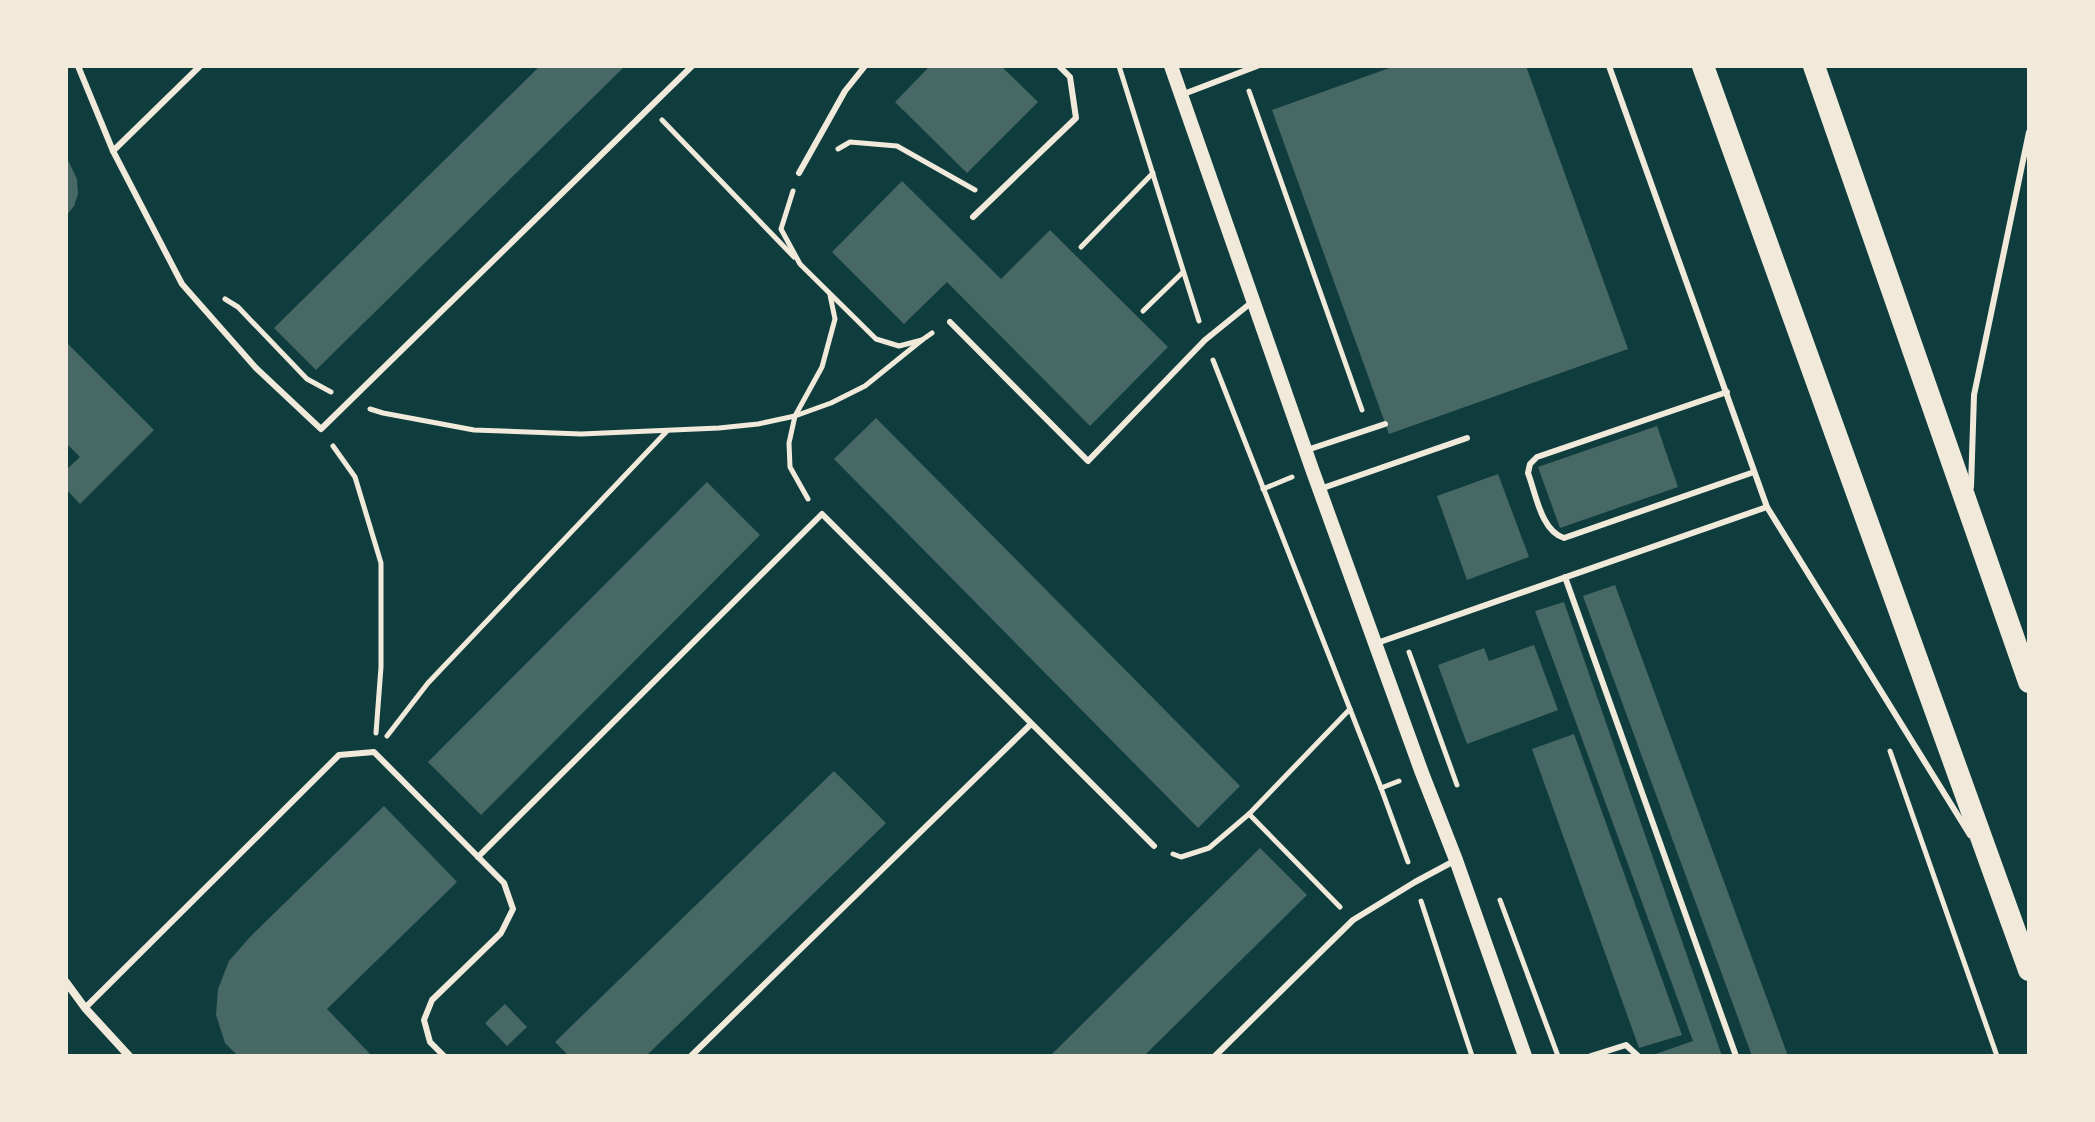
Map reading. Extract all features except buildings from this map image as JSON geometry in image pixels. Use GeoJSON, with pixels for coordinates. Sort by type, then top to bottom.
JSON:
{"type":"FeatureCollection","features":[{"type":"Feature","properties":{"kind":"highway"},"geometry":{"type":"LineString","coordinates":[[1703,66],[2029,970]]}},
{"type":"Feature","properties":{"kind":"highway"},"geometry":{"type":"LineString","coordinates":[[1814,66],[2029,682]]}},
{"type":"Feature","properties":{"kind":"street"},"geometry":{"type":"LineString","coordinates":[[1171,66],[1525,1056]]}},
{"type":"Feature","properties":{"kind":"street"},"geometry":{"type":"LineString","coordinates":[[66,982],[129,1056]]}},
{"type":"Feature","properties":{"kind":"lane"},"geometry":{"type":"LineString","coordinates":[[78,66],[113,151],[182,284],[256,368],[321,429],[692,66]]}},
{"type":"Feature","properties":{"kind":"lane"},"geometry":{"type":"LineString","coordinates":[[113,151],[200,66]]}},
{"type":"Feature","properties":{"kind":"lane"},"geometry":{"type":"LineString","coordinates":[[799,173],[845,91],[865,66]]}},
{"type":"Feature","properties":{"kind":"lane"},"geometry":{"type":"LineString","coordinates":[[973,217],[1076,118],[1070,77],[1059,66]]}},
{"type":"Feature","properties":{"kind":"lane"},"geometry":{"type":"LineString","coordinates":[[1181,95],[1257,66]]}},
{"type":"Feature","properties":{"kind":"lane"},"geometry":{"type":"LineString","coordinates":[[1609,66],[1767,507],[1998,879]]}},
{"type":"Feature","properties":{"kind":"lane"},"geometry":{"type":"LineString","coordinates":[[1997,587],[1971,486],[1974,395],[2029,132]]}},
{"type":"Feature","properties":{"kind":"lane"},"geometry":{"type":"LineString","coordinates":[[2022,169],[2029,156]]}},
{"type":"Feature","properties":{"kind":"lane"},"geometry":{"type":"LineString","coordinates":[[950,322],[1088,461],[1205,340],[1254,300]]}},
{"type":"Feature","properties":{"kind":"lane"},"geometry":{"type":"LineString","coordinates":[[1727,392],[1537,457],[1530,464],[1528,473],[1547,526],[1555,535],[1564,538],[1754,472]]}},
{"type":"Feature","properties":{"kind":"lane"},"geometry":{"type":"LineString","coordinates":[[1307,450],[1385,424]]}},
{"type":"Feature","properties":{"kind":"lane"},"geometry":{"type":"LineString","coordinates":[[1320,489],[1467,438]]}},
{"type":"Feature","properties":{"kind":"lane"},"geometry":{"type":"LineString","coordinates":[[1376,643],[1767,507]]}},
{"type":"Feature","properties":{"kind":"lane"},"geometry":{"type":"LineString","coordinates":[[478,857],[822,514],[1154,846]]}},
{"type":"Feature","properties":{"kind":"lane"},"geometry":{"type":"LineString","coordinates":[[1565,577],[1736,1056]]}},
{"type":"Feature","properties":{"kind":"lane"},"geometry":{"type":"LineString","coordinates":[[691,1056],[1031,724]]}},
{"type":"Feature","properties":{"kind":"lane"},"geometry":{"type":"LineString","coordinates":[[85,1008],[339,755],[374,752],[504,883],[513,909],[501,933],[432,1000],[424,1020],[430,1042],[444,1056]]}},
{"type":"Feature","properties":{"kind":"lane"},"geometry":{"type":"LineString","coordinates":[[1215,1056],[1353,920],[1456,860]]}},
{"type":"Feature","properties":{"kind":"lane"},"geometry":{"type":"LineString","coordinates":[[1591,1056],[1626,1045],[1638,1056]]}},
{"type":"Feature","properties":{"kind":"path"},"geometry":{"type":"LineString","coordinates":[[1119,66],[1205,340],[1415,882],[1472,1056]]}},
{"type":"Feature","properties":{"kind":"path"},"geometry":{"type":"LineString","coordinates":[[1242,72],[1369,429]]}},
{"type":"Feature","properties":{"kind":"path"},"geometry":{"type":"LineString","coordinates":[[650,108],[876,339],[899,346],[922,340]]}},
{"type":"Feature","properties":{"kind":"path"},"geometry":{"type":"LineString","coordinates":[[800,264],[781,229],[799,173],[850,142],[897,146],[992,199]]}},
{"type":"Feature","properties":{"kind":"path"},"geometry":{"type":"LineString","coordinates":[[1081,247],[1153,173]]}},
{"type":"Feature","properties":{"kind":"path"},"geometry":{"type":"LineString","coordinates":[[1143,311],[1183,272]]}},
{"type":"Feature","properties":{"kind":"path"},"geometry":{"type":"LineString","coordinates":[[182,284],[207,286],[238,307],[307,379],[349,401],[383,413],[474,430],[581,434],[667,431],[758,424],[795,416],[865,386],[922,340],[950,322]]}},
{"type":"Feature","properties":{"kind":"path"},"geometry":{"type":"LineString","coordinates":[[822,514],[805,496],[790,467],[789,443],[795,416],[822,367],[835,319],[829,292]]}},
{"type":"Feature","properties":{"kind":"path"},"geometry":{"type":"LineString","coordinates":[[321,429],[355,477],[381,563],[381,667],[374,752]]}},
{"type":"Feature","properties":{"kind":"path"},"geometry":{"type":"LineString","coordinates":[[374,752],[428,683],[667,431]]}},
{"type":"Feature","properties":{"kind":"path"},"geometry":{"type":"LineString","coordinates":[[1154,846],[1181,857],[1209,848],[1249,814],[1350,709]]}},
{"type":"Feature","properties":{"kind":"path"},"geometry":{"type":"LineString","coordinates":[[1887,743],[1997,1056]]}},
{"type":"Feature","properties":{"kind":"path"},"geometry":{"type":"LineString","coordinates":[[1249,814],[1353,920]]}}]}
